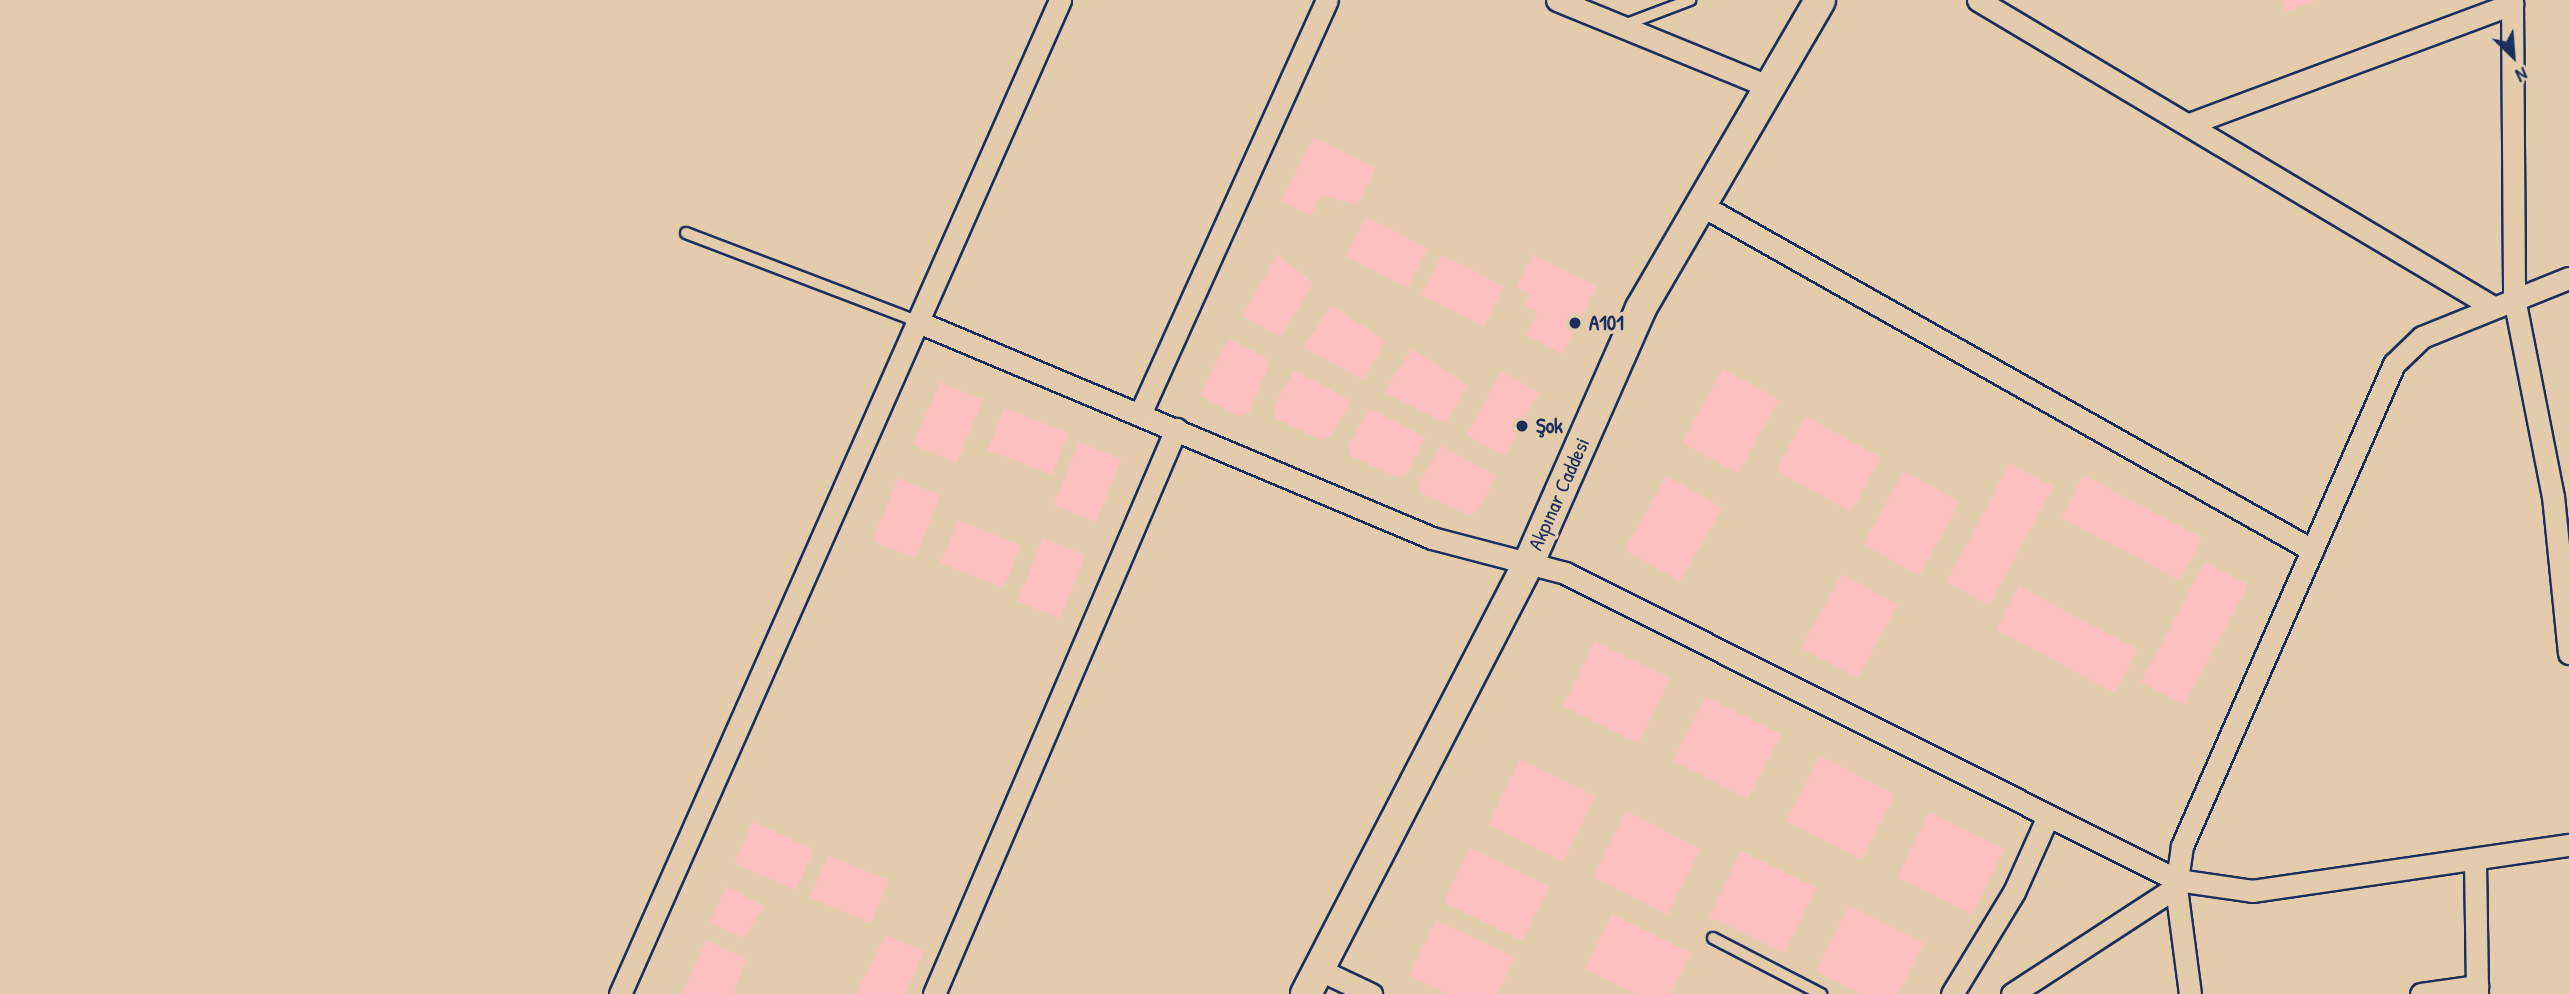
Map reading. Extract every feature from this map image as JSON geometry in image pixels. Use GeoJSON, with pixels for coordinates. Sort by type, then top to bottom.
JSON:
{"type":"FeatureCollection","features":[{"type":"Feature","properties":{"kind":"street"},"geometry":{"type":"LineString","coordinates":[[620,994],[1060,0]]}},
{"type":"Feature","properties":{"kind":"street"},"geometry":{"type":"LineString","coordinates":[[1140,414],[1327,0]]}},
{"type":"Feature","properties":{"kind":"street"},"geometry":{"type":"LineString","coordinates":[[1557,0],[1770,87]]}},
{"type":"Feature","properties":{"kind":"street","name":"Akpınar Caddesi"},"geometry":{"type":"LineString","coordinates":[[1312,981],[1530,560],[1641,308],[1820,0]]}},
{"type":"Feature","properties":{"kind":"street"},"geometry":{"type":"LineString","coordinates":[[1978,0],[2493,307]]}},
{"type":"Feature","properties":{"kind":"street"},"geometry":{"type":"LineString","coordinates":[[2189,124],[2512,2],[2514,298],[2553,496],[2569,653]]}},
{"type":"Feature","properties":{"kind":"street"},"geometry":{"type":"LineString","coordinates":[[1701,205],[2312,550]]}},
{"type":"Feature","properties":{"kind":"street"},"geometry":{"type":"LineString","coordinates":[[2190,994],[2176,884],[2182,846],[2214,765],[2394,364],[2422,337],[2569,278]]}},
{"type":"Feature","properties":{"kind":"street"},"geometry":{"type":"LineString","coordinates":[[916,321],[1432,538],[1530,560],[2048,816],[2176,884],[2252,891],[2475,861],[2569,845]]}},
{"type":"Feature","properties":{"kind":"street"},"geometry":{"type":"LineString","coordinates":[[934,994],[1176,429]]}},
{"type":"Feature","properties":{"kind":"street"},"geometry":{"type":"LineString","coordinates":[[1952,994],[2014,892],[2048,816]]}},
{"type":"Feature","properties":{"kind":"street"},"geometry":{"type":"LineString","coordinates":[[2421,994],[2477,990],[2475,861]]}},
{"type":"Feature","properties":{"kind":"street"},"geometry":{"type":"LineString","coordinates":[[2012,994],[2176,884]]}},
{"type":"Feature","properties":{"kind":"street"},"geometry":{"type":"LineString","coordinates":[[1312,981],[1371,994]]}},
{"type":"Feature","properties":{"kind":"lane"},"geometry":{"type":"LineString","coordinates":[[1622,26],[1690,0]]}},
{"type":"Feature","properties":{"kind":"lane"},"geometry":{"type":"LineString","coordinates":[[686,233],[916,321]]}},
{"type":"Feature","properties":{"kind":"lane"},"geometry":{"type":"LineString","coordinates":[[1713,938],[1821,994]]}},
{"type":"Feature","properties":{"kind":"building"},"geometry":{"type":"Polygon","coordinates":[[[2282,0],[2318,0],[2287,12],[2282,0]]]}},
{"type":"Feature","properties":{"kind":"building"},"geometry":{"type":"Polygon","coordinates":[[[1314,137],[1376,169],[1357,205],[1321,195],[1311,216],[1281,201],[1314,137]]]}},
{"type":"Feature","properties":{"kind":"building"},"geometry":{"type":"Polygon","coordinates":[[[1366,217],[1427,248],[1408,288],[1346,256],[1366,217]]]}},
{"type":"Feature","properties":{"kind":"building"},"geometry":{"type":"Polygon","coordinates":[[[1277,254],[1313,283],[1281,337],[1243,316],[1277,254]]]}},
{"type":"Feature","properties":{"kind":"building"},"geometry":{"type":"Polygon","coordinates":[[[1533,254],[1597,286],[1562,354],[1526,335],[1538,312],[1524,305],[1530,294],[1516,287],[1533,254]]]}},
{"type":"Feature","properties":{"kind":"building"},"geometry":{"type":"Polygon","coordinates":[[[1442,255],[1504,287],[1484,327],[1422,295],[1442,255]]]}},
{"type":"Feature","properties":{"kind":"building"},"geometry":{"type":"Polygon","coordinates":[[[1331,305],[1385,341],[1364,380],[1303,348],[1331,305]]]}},
{"type":"Feature","properties":{"kind":"building"},"geometry":{"type":"Polygon","coordinates":[[[1228,339],[1265,357],[1269,365],[1249,413],[1239,416],[1200,396],[1228,339]]]}},
{"type":"Feature","properties":{"kind":"building"},"geometry":{"type":"Polygon","coordinates":[[[1412,349],[1467,385],[1446,424],[1384,392],[1412,349]]]}},
{"type":"Feature","properties":{"kind":"building"},"geometry":{"type":"Polygon","coordinates":[[[1723,369],[1779,400],[1738,473],[1682,442],[1723,369]]]}},
{"type":"Feature","properties":{"kind":"building"},"geometry":{"type":"Polygon","coordinates":[[[1295,370],[1351,401],[1331,436],[1322,440],[1275,418],[1273,408],[1295,370]]]}},
{"type":"Feature","properties":{"kind":"building"},"geometry":{"type":"Polygon","coordinates":[[[1501,372],[1539,392],[1505,456],[1467,436],[1501,372]]]}},
{"type":"Feature","properties":{"kind":"building"},"geometry":{"type":"Polygon","coordinates":[[[940,382],[983,400],[957,463],[913,445],[940,382]]]}},
{"type":"Feature","properties":{"kind":"building"},"geometry":{"type":"Polygon","coordinates":[[[1004,408],[1068,433],[1052,475],[988,450],[1004,408]]]}},
{"type":"Feature","properties":{"kind":"building"},"geometry":{"type":"Polygon","coordinates":[[[1370,408],[1426,438],[1406,474],[1397,477],[1350,455],[1348,446],[1370,408]]]}},
{"type":"Feature","properties":{"kind":"building"},"geometry":{"type":"Polygon","coordinates":[[[1806,416],[1881,458],[1851,512],[1776,470],[1806,416]]]}},
{"type":"Feature","properties":{"kind":"building"},"geometry":{"type":"Polygon","coordinates":[[[1079,442],[1122,459],[1096,522],[1054,505],[1079,442]]]}},
{"type":"Feature","properties":{"kind":"building"},"geometry":{"type":"Polygon","coordinates":[[[1441,446],[1497,476],[1477,512],[1468,515],[1421,493],[1419,484],[1441,446]]]}},
{"type":"Feature","properties":{"kind":"building"},"geometry":{"type":"Polygon","coordinates":[[[2010,463],[2053,486],[1990,605],[1947,582],[2010,463]]]}},
{"type":"Feature","properties":{"kind":"building"},"geometry":{"type":"Polygon","coordinates":[[[1904,471],[1960,502],[1919,575],[1863,544],[1904,471]]]}},
{"type":"Feature","properties":{"kind":"building"},"geometry":{"type":"Polygon","coordinates":[[[2084,475],[2202,538],[2180,580],[2061,517],[2084,475]]]}},
{"type":"Feature","properties":{"kind":"building"},"geometry":{"type":"Polygon","coordinates":[[[1667,476],[1722,508],[1680,582],[1624,550],[1667,476]]]}},
{"type":"Feature","properties":{"kind":"building"},"geometry":{"type":"Polygon","coordinates":[[[898,478],[941,495],[915,558],[873,541],[898,478]]]}},
{"type":"Feature","properties":{"kind":"building"},"geometry":{"type":"Polygon","coordinates":[[[958,520],[1021,545],[1004,588],[941,563],[958,520]]]}},
{"type":"Feature","properties":{"kind":"building"},"geometry":{"type":"Polygon","coordinates":[[[1043,538],[1086,555],[1060,618],[1018,601],[1043,538]]]}},
{"type":"Feature","properties":{"kind":"building"},"geometry":{"type":"Polygon","coordinates":[[[2205,562],[2248,585],[2184,705],[2141,682],[2205,562]]]}},
{"type":"Feature","properties":{"kind":"building"},"geometry":{"type":"Polygon","coordinates":[[[1842,574],[1898,605],[1857,678],[1801,647],[1842,574]]]}},
{"type":"Feature","properties":{"kind":"building"},"geometry":{"type":"Polygon","coordinates":[[[2019,586],[2138,649],[2115,693],[1996,629],[2019,586]]]}},
{"type":"Feature","properties":{"kind":"building"},"geometry":{"type":"Polygon","coordinates":[[[1595,641],[1670,678],[1638,743],[1563,707],[1595,641]]]}},
{"type":"Feature","properties":{"kind":"building"},"geometry":{"type":"Polygon","coordinates":[[[1706,696],[1781,734],[1748,799],[1673,761],[1706,696]]]}},
{"type":"Feature","properties":{"kind":"building"},"geometry":{"type":"Polygon","coordinates":[[[1820,756],[1895,794],[1862,859],[1787,821],[1820,756]]]}},
{"type":"Feature","properties":{"kind":"building"},"geometry":{"type":"Polygon","coordinates":[[[1520,759],[1595,796],[1563,861],[1488,825],[1520,759]]]}},
{"type":"Feature","properties":{"kind":"building"},"geometry":{"type":"Polygon","coordinates":[[[1626,811],[1701,849],[1667,915],[1592,877],[1626,811]]]}},
{"type":"Feature","properties":{"kind":"building"},"geometry":{"type":"Polygon","coordinates":[[[1929,812],[2004,849],[1972,914],[1897,878],[1929,812]]]}},
{"type":"Feature","properties":{"kind":"building"},"geometry":{"type":"Polygon","coordinates":[[[753,822],[814,849],[796,890],[735,863],[753,822]]]}},
{"type":"Feature","properties":{"kind":"building"},"geometry":{"type":"Polygon","coordinates":[[[1470,848],[1549,887],[1523,941],[1444,902],[1470,848]]]}},
{"type":"Feature","properties":{"kind":"building"},"geometry":{"type":"Polygon","coordinates":[[[1741,851],[1816,888],[1784,953],[1709,917],[1741,851]]]}},
{"type":"Feature","properties":{"kind":"building"},"geometry":{"type":"Polygon","coordinates":[[[828,855],[889,881],[871,923],[810,897],[828,855]]]}},
{"type":"Feature","properties":{"kind":"building"},"geometry":{"type":"Polygon","coordinates":[[[727,886],[764,907],[743,938],[710,922],[727,886]]]}},
{"type":"Feature","properties":{"kind":"building"},"geometry":{"type":"Polygon","coordinates":[[[1849,906],[1924,943],[1898,994],[1862,994],[1816,971],[1849,906]]]}},
{"type":"Feature","properties":{"kind":"building"},"geometry":{"type":"Polygon","coordinates":[[[1612,914],[1691,953],[1670,994],[1636,994],[1585,969],[1612,914]]]}},
{"type":"Feature","properties":{"kind":"building"},"geometry":{"type":"Polygon","coordinates":[[[1436,920],[1515,958],[1498,994],[1448,994],[1409,975],[1436,920]]]}},
{"type":"Feature","properties":{"kind":"building"},"geometry":{"type":"Polygon","coordinates":[[[886,935],[924,951],[905,994],[856,994],[886,935]]]}},
{"type":"Feature","properties":{"kind":"building"},"geometry":{"type":"Polygon","coordinates":[[[707,940],[747,959],[733,994],[682,994],[707,940]]]}},
{"type":"Feature","properties":{"kind":"place","name":"A101"},"geometry":{"type":"Point","coordinates":[1575,323]}},
{"type":"Feature","properties":{"kind":"place","name":"Şok"},"geometry":{"type":"Point","coordinates":[1522,426]}}]}
